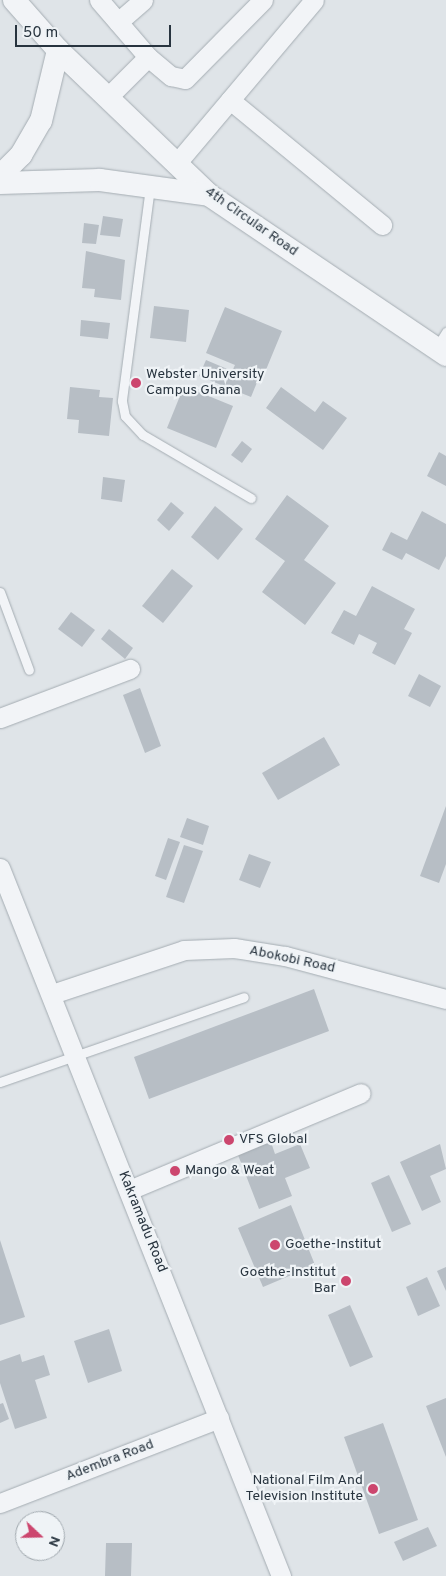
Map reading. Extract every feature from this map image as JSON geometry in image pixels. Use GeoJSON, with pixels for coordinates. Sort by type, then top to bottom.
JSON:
{"type":"FeatureCollection","features":[{"type":"Feature","properties":{"kind":"street","name":"4th Circular Road"},"geometry":{"type":"LineString","coordinates":[[14,0],[58,50],[209,195],[443,345]]}},
{"type":"Feature","properties":{"kind":"street"},"geometry":{"type":"LineString","coordinates":[[99,0],[148,57],[172,76],[185,79],[263,0]]}},
{"type":"Feature","properties":{"kind":"street"},"geometry":{"type":"LineString","coordinates":[[118,22],[143,0]]}},
{"type":"Feature","properties":{"kind":"street"},"geometry":{"type":"LineString","coordinates":[[176,164],[314,0]]}},
{"type":"Feature","properties":{"kind":"street"},"geometry":{"type":"LineString","coordinates":[[0,176],[21,155],[41,121],[58,50]]}},
{"type":"Feature","properties":{"kind":"street"},"geometry":{"type":"LineString","coordinates":[[107,98],[148,57]]}},
{"type":"Feature","properties":{"kind":"street"},"geometry":{"type":"LineString","coordinates":[[230,100],[382,225]]}},
{"type":"Feature","properties":{"kind":"street"},"geometry":{"type":"LineString","coordinates":[[0,183],[100,180],[209,195]]}},
{"type":"Feature","properties":{"kind":"street"},"geometry":{"type":"LineString","coordinates":[[0,718],[130,669]]}},
{"type":"Feature","properties":{"kind":"street","name":"Kakramadu Road"},"geometry":{"type":"LineString","coordinates":[[0,868],[52,994],[281,1576]]}},
{"type":"Feature","properties":{"kind":"street","name":"Abokobi Road"},"geometry":{"type":"LineString","coordinates":[[52,994],[184,950],[234,948],[285,956],[446,999]]}},
{"type":"Feature","properties":{"kind":"street"},"geometry":{"type":"LineString","coordinates":[[129,1190],[361,1093]]}},
{"type":"Feature","properties":{"kind":"street","name":"Adembra Road"},"geometry":{"type":"LineString","coordinates":[[0,1503],[219,1418]]}},
{"type":"Feature","properties":{"kind":"lane"},"geometry":{"type":"LineString","coordinates":[[150,187],[122,401],[125,416],[143,435],[251,498]]}},
{"type":"Feature","properties":{"kind":"lane"},"geometry":{"type":"LineString","coordinates":[[0,592],[29,670]]}},
{"type":"Feature","properties":{"kind":"lane"},"geometry":{"type":"LineString","coordinates":[[0,1082],[244,997]]}},
{"type":"Feature","properties":{"kind":"building"},"geometry":{"type":"Polygon","coordinates":[[[103,216],[123,219],[120,237],[100,235],[103,216]]]}},
{"type":"Feature","properties":{"kind":"building"},"geometry":{"type":"Polygon","coordinates":[[[84,223],[99,225],[96,244],[82,243],[84,223]]]}},
{"type":"Feature","properties":{"kind":"building"},"geometry":{"type":"Polygon","coordinates":[[[86,251],[125,260],[121,300],[94,297],[95,289],[82,288],[86,251]]]}},
{"type":"Feature","properties":{"kind":"building"},"geometry":{"type":"Polygon","coordinates":[[[154,306],[189,310],[186,342],[150,338],[154,306]]]}},
{"type":"Feature","properties":{"kind":"building"},"geometry":{"type":"Polygon","coordinates":[[[225,307],[282,331],[263,377],[251,371],[249,376],[258,380],[251,397],[199,376],[206,360],[232,371],[235,365],[206,353],[225,307]]]}},
{"type":"Feature","properties":{"kind":"building"},"geometry":{"type":"Polygon","coordinates":[[[81,320],[110,323],[108,339],[80,336],[81,320]]]}},
{"type":"Feature","properties":{"kind":"building"},"geometry":{"type":"Polygon","coordinates":[[[184,386],[233,406],[216,448],[167,428],[184,386]]]}},
{"type":"Feature","properties":{"kind":"building"},"geometry":{"type":"Polygon","coordinates":[[[70,387],[100,390],[99,397],[113,398],[109,436],[78,433],[79,420],[67,419],[70,387]]]}},
{"type":"Feature","properties":{"kind":"building"},"geometry":{"type":"Polygon","coordinates":[[[281,387],[315,412],[323,401],[347,418],[323,450],[266,408],[281,387]]]}},
{"type":"Feature","properties":{"kind":"building"},"geometry":{"type":"Polygon","coordinates":[[[242,441],[252,449],[242,463],[231,455],[242,441]]]}},
{"type":"Feature","properties":{"kind":"building"},"geometry":{"type":"Polygon","coordinates":[[[439,452],[446,456],[446,486],[427,476],[439,452]]]}},
{"type":"Feature","properties":{"kind":"building"},"geometry":{"type":"Polygon","coordinates":[[[103,477],[125,480],[122,502],[101,499],[103,477]]]}},
{"type":"Feature","properties":{"kind":"building"},"geometry":{"type":"Polygon","coordinates":[[[287,495],[329,526],[304,560],[336,583],[305,625],[262,592],[285,561],[255,539],[287,495]]]}},
{"type":"Feature","properties":{"kind":"building"},"geometry":{"type":"Polygon","coordinates":[[[171,502],[184,513],[169,531],[157,520],[171,502]]]}},
{"type":"Feature","properties":{"kind":"building"},"geometry":{"type":"Polygon","coordinates":[[[215,506],[243,529],[218,560],[191,537],[215,506]]]}},
{"type":"Feature","properties":{"kind":"building"},"geometry":{"type":"Polygon","coordinates":[[[422,511],[446,524],[446,556],[439,570],[406,553],[402,560],[382,550],[391,532],[407,540],[422,511]]]}},
{"type":"Feature","properties":{"kind":"building"},"geometry":{"type":"Polygon","coordinates":[[[172,569],[193,586],[163,623],[142,606],[172,569]]]}},
{"type":"Feature","properties":{"kind":"building"},"geometry":{"type":"Polygon","coordinates":[[[372,586],[415,609],[404,629],[412,633],[395,665],[372,653],[377,643],[359,634],[354,645],[331,633],[344,610],[356,616],[372,586]]]}},
{"type":"Feature","properties":{"kind":"building"},"geometry":{"type":"Polygon","coordinates":[[[71,612],[95,630],[82,647],[58,629],[71,612]]]}},
{"type":"Feature","properties":{"kind":"building"},"geometry":{"type":"Polygon","coordinates":[[[109,629],[133,648],[125,659],[101,639],[109,629]]]}},
{"type":"Feature","properties":{"kind":"building"},"geometry":{"type":"Polygon","coordinates":[[[419,674],[441,686],[430,707],[408,696],[419,674]]]}},
{"type":"Feature","properties":{"kind":"building"},"geometry":{"type":"Polygon","coordinates":[[[140,688],[161,746],[145,753],[123,695],[140,688]]]}},
{"type":"Feature","properties":{"kind":"building"},"geometry":{"type":"Polygon","coordinates":[[[324,737],[340,765],[278,800],[262,773],[324,737]]]}},
{"type":"Feature","properties":{"kind":"building"},"geometry":{"type":"Polygon","coordinates":[[[446,806],[446,864],[439,883],[420,876],[446,806]]]}},
{"type":"Feature","properties":{"kind":"building"},"geometry":{"type":"Polygon","coordinates":[[[187,818],[209,826],[203,845],[180,837],[187,818]]]}},
{"type":"Feature","properties":{"kind":"building"},"geometry":{"type":"Polygon","coordinates":[[[168,838],[180,842],[166,880],[155,876],[168,838]]]}},
{"type":"Feature","properties":{"kind":"building"},"geometry":{"type":"Polygon","coordinates":[[[184,845],[203,851],[184,903],[166,897],[184,845]]]}},
{"type":"Feature","properties":{"kind":"building"},"geometry":{"type":"Polygon","coordinates":[[[249,854],[271,862],[260,888],[239,880],[249,854]]]}},
{"type":"Feature","properties":{"kind":"building"},"geometry":{"type":"Polygon","coordinates":[[[314,989],[329,1031],[149,1099],[134,1057],[314,989]]]}},
{"type":"Feature","properties":{"kind":"building"},"geometry":{"type":"Polygon","coordinates":[[[271,1142],[275,1154],[300,1144],[310,1168],[285,1178],[292,1196],[259,1209],[238,1155],[271,1142]]]}},
{"type":"Feature","properties":{"kind":"building"},"geometry":{"type":"Polygon","coordinates":[[[440,1144],[446,1169],[430,1176],[441,1202],[422,1211],[400,1162],[440,1144]]]}},
{"type":"Feature","properties":{"kind":"building"},"geometry":{"type":"Polygon","coordinates":[[[389,1175],[411,1224],[392,1232],[371,1183],[389,1175]]]}},
{"type":"Feature","properties":{"kind":"building"},"geometry":{"type":"Polygon","coordinates":[[[291,1205],[315,1265],[263,1287],[238,1228],[291,1205]]]}},
{"type":"Feature","properties":{"kind":"building"},"geometry":{"type":"Polygon","coordinates":[[[0,1240],[25,1317],[0,1325],[0,1240]]]}},
{"type":"Feature","properties":{"kind":"building"},"geometry":{"type":"Polygon","coordinates":[[[446,1267],[446,1291],[437,1271],[446,1267]]]}},
{"type":"Feature","properties":{"kind":"building"},"geometry":{"type":"Polygon","coordinates":[[[427,1277],[440,1306],[418,1316],[406,1287],[427,1277]]]}},
{"type":"Feature","properties":{"kind":"building"},"geometry":{"type":"Polygon","coordinates":[[[350,1305],[373,1357],[350,1367],[328,1315],[350,1305]]]}},
{"type":"Feature","properties":{"kind":"building"},"geometry":{"type":"Polygon","coordinates":[[[109,1329],[122,1371],[88,1383],[74,1341],[109,1329]]]}},
{"type":"Feature","properties":{"kind":"building"},"geometry":{"type":"Polygon","coordinates":[[[20,1354],[22,1362],[44,1355],[50,1375],[35,1380],[47,1418],[15,1429],[0,1383],[0,1361],[20,1354]]]}},
{"type":"Feature","properties":{"kind":"building"},"geometry":{"type":"Polygon","coordinates":[[[446,1398],[446,1457],[426,1406],[446,1398]]]}},
{"type":"Feature","properties":{"kind":"building"},"geometry":{"type":"Polygon","coordinates":[[[3,1403],[9,1419],[0,1423],[0,1404],[3,1403]]]}},
{"type":"Feature","properties":{"kind":"building"},"geometry":{"type":"Polygon","coordinates":[[[383,1423],[418,1520],[379,1534],[344,1437],[383,1423]]]}},
{"type":"Feature","properties":{"kind":"building"},"geometry":{"type":"Polygon","coordinates":[[[428,1527],[437,1546],[403,1561],[394,1542],[428,1527]]]}},
{"type":"Feature","properties":{"kind":"building"},"geometry":{"type":"Polygon","coordinates":[[[106,1543],[132,1543],[131,1576],[105,1576],[106,1543]]]}},
{"type":"Feature","properties":{"kind":"place","name":"Webster University Campus Ghana"},"geometry":{"type":"Point","coordinates":[136,383]}},
{"type":"Feature","properties":{"kind":"place","name":"VFS Global"},"geometry":{"type":"Point","coordinates":[229,1140]}},
{"type":"Feature","properties":{"kind":"place","name":"Mango & Weat"},"geometry":{"type":"Point","coordinates":[175,1171]}},
{"type":"Feature","properties":{"kind":"place","name":"Goethe-Institut"},"geometry":{"type":"Point","coordinates":[275,1245]}},
{"type":"Feature","properties":{"kind":"place","name":"Goethe-Institut Bar"},"geometry":{"type":"Point","coordinates":[346,1281]}},
{"type":"Feature","properties":{"kind":"place","name":"National Film And Television Institute"},"geometry":{"type":"Point","coordinates":[373,1489]}}]}
